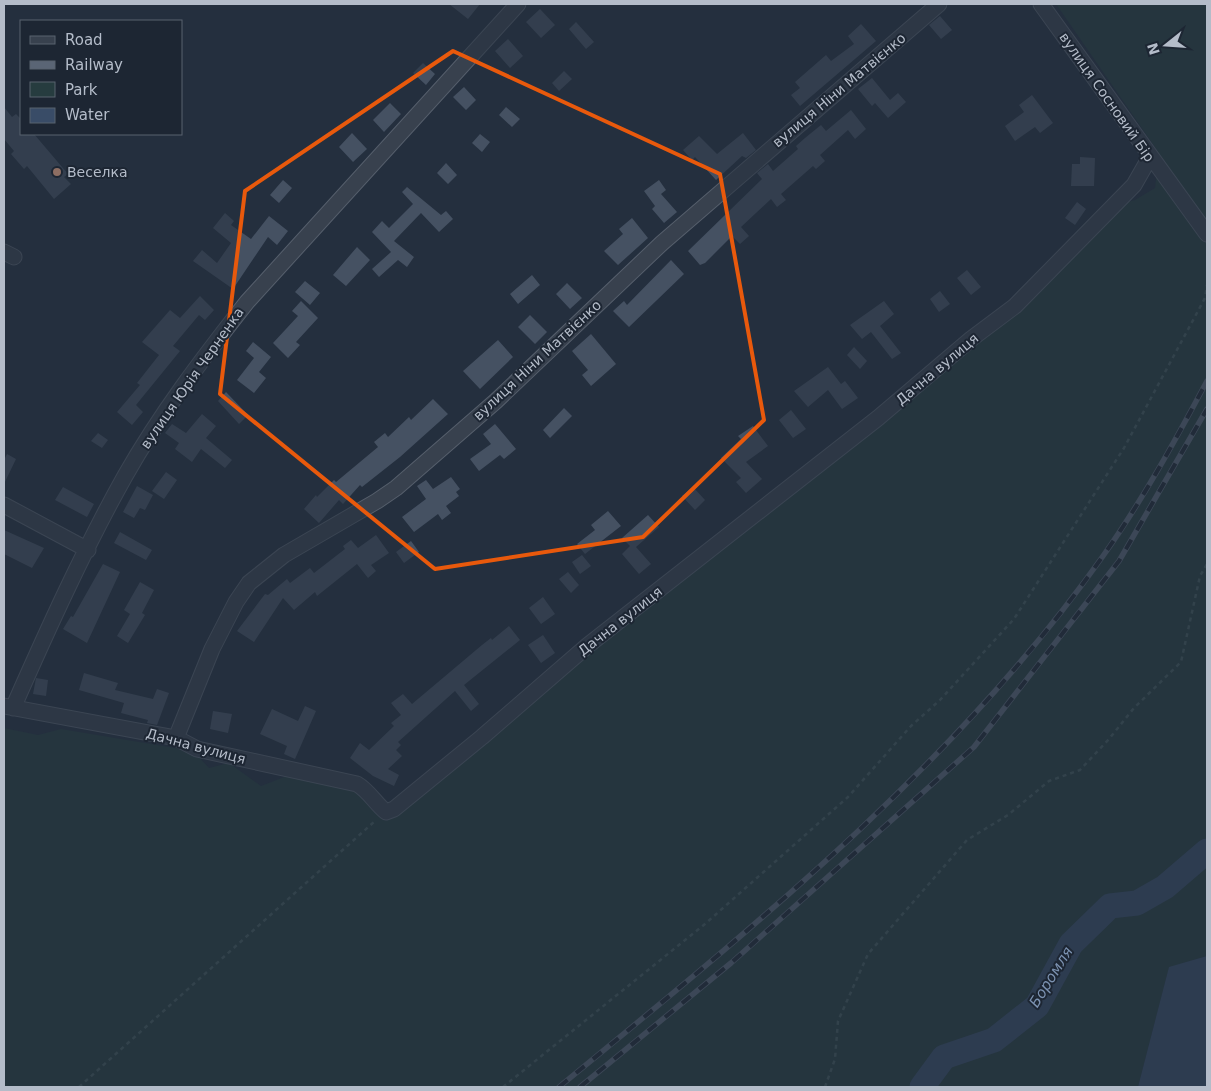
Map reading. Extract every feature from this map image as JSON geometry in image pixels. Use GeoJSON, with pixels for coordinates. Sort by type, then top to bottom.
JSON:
{"type":"FeatureCollection","features":[{"type":"Feature","properties":{"kind":"street","name":"вулиця Юрія Черненка"},"geometry":{"type":"LineString","coordinates":[[8,707],[125,475],[169,407],[247,302],[518,4]]}},
{"type":"Feature","properties":{"kind":"street","name":"вулиця Ніни Матвієнко"},"geometry":{"type":"LineString","coordinates":[[176,738],[212,649],[236,602],[249,583],[269,565],[284,555],[377,502],[396,488],[496,401],[662,243],[940,4]]}},
{"type":"Feature","properties":{"kind":"street","name":"вулиця Сосновий Бір"},"geometry":{"type":"LineString","coordinates":[[1040,4],[1207,234]]}},
{"type":"Feature","properties":{"kind":"street","name":"Дачна вулиця"},"geometry":{"type":"LineString","coordinates":[[8,707],[176,738],[197,749],[357,784],[367,790],[376,804],[386,812],[394,809],[482,737],[587,646],[878,418],[971,339],[1015,306],[1134,185],[1150,157]]}},
{"type":"Feature","properties":{"kind":"street"},"geometry":{"type":"LineString","coordinates":[[4,505],[88,550]]}},
{"type":"Feature","properties":{"kind":"path"},"geometry":{"type":"LineString","coordinates":[[503,1087],[705,924],[848,797],[911,726],[940,700],[1014,619],[1124,448],[1205,298],[1207,284]]}},
{"type":"Feature","properties":{"kind":"path"},"geometry":{"type":"LineString","coordinates":[[825,1087],[835,1059],[838,1021],[868,954],[967,840],[1008,815],[1048,781],[1080,770],[1109,739],[1134,708],[1181,662],[1200,576],[1207,564]]}},
{"type":"Feature","properties":{"kind":"path"},"geometry":{"type":"LineString","coordinates":[[79,1087],[145,1030],[252,931],[386,812]]}},
{"type":"Feature","properties":{"kind":"highlighted area"},"geometry":{"type":"Polygon","coordinates":[[[453,51],[720,174],[764,420],[643,537],[435,569],[220,394],[245,191],[453,51]]]}},
{"type":"Feature","properties":{"kind":"green space"},"geometry":{"type":"Polygon","coordinates":[[[1056,4],[1207,4],[1207,956],[1169,968],[1138,1087],[4,1087],[4,728],[38,735],[61,729],[193,751],[209,768],[229,763],[261,786],[292,774],[360,791],[392,817],[692,569],[1038,291],[1123,203],[1135,200],[1155,188],[1159,153],[1056,4]]]}},
{"type":"Feature","properties":{"kind":"water"},"geometry":{"type":"Polygon","coordinates":[[[1207,956],[1207,1087],[1138,1087],[1169,967],[1207,956]]]}},
{"type":"Feature","properties":{"kind":"building"},"geometry":{"type":"Polygon","coordinates":[[[449,4],[480,4],[468,19],[449,4]]]}},
{"type":"Feature","properties":{"kind":"building"},"geometry":{"type":"Polygon","coordinates":[[[540,9],[555,25],[541,38],[526,22],[540,9]]]}},
{"type":"Feature","properties":{"kind":"building"},"geometry":{"type":"Polygon","coordinates":[[[940,16],[952,30],[941,39],[929,25],[940,16]]]}},
{"type":"Feature","properties":{"kind":"building"},"geometry":{"type":"Polygon","coordinates":[[[576,22],[594,42],[586,49],[569,29],[576,22]]]}},
{"type":"Feature","properties":{"kind":"building"},"geometry":{"type":"Polygon","coordinates":[[[861,24],[876,41],[800,106],[791,95],[800,88],[795,82],[826,55],[831,61],[854,44],[848,36],[861,24]]]}},
{"type":"Feature","properties":{"kind":"building"},"geometry":{"type":"Polygon","coordinates":[[[508,39],[523,56],[510,68],[495,51],[508,39]]]}},
{"type":"Feature","properties":{"kind":"building"},"geometry":{"type":"Polygon","coordinates":[[[423,63],[435,74],[426,85],[413,73],[423,63]]]}},
{"type":"Feature","properties":{"kind":"building"},"geometry":{"type":"Polygon","coordinates":[[[564,71],[572,79],[559,91],[552,83],[564,71]]]}},
{"type":"Feature","properties":{"kind":"building"},"geometry":{"type":"Polygon","coordinates":[[[872,78],[890,100],[898,93],[906,102],[888,118],[875,103],[872,106],[858,89],[872,78]]]}},
{"type":"Feature","properties":{"kind":"building"},"geometry":{"type":"Polygon","coordinates":[[[464,87],[476,100],[466,110],[453,97],[464,87]]]}},
{"type":"Feature","properties":{"kind":"building"},"geometry":{"type":"Polygon","coordinates":[[[1032,95],[1053,123],[1040,133],[1035,127],[1015,141],[1005,126],[1024,112],[1019,105],[1032,95]]]}},
{"type":"Feature","properties":{"kind":"building"},"geometry":{"type":"Polygon","coordinates":[[[390,103],[401,114],[384,132],[373,120],[390,103]]]}},
{"type":"Feature","properties":{"kind":"building"},"geometry":{"type":"Polygon","coordinates":[[[4,107],[12,117],[16,114],[20,118],[20,135],[35,135],[68,174],[64,177],[71,184],[54,199],[27,166],[24,169],[11,154],[14,151],[4,139],[4,107]]]}},
{"type":"Feature","properties":{"kind":"building"},"geometry":{"type":"Polygon","coordinates":[[[506,107],[520,119],[512,127],[499,115],[506,107]]]}},
{"type":"Feature","properties":{"kind":"building"},"geometry":{"type":"Polygon","coordinates":[[[851,110],[866,129],[855,139],[848,130],[820,155],[825,161],[816,169],[813,166],[781,194],[786,200],[777,207],[771,199],[741,227],[749,236],[740,244],[732,236],[705,263],[700,265],[688,251],[762,179],[757,173],[768,164],[773,171],[798,149],[796,146],[821,125],[826,131],[851,110]]]}},
{"type":"Feature","properties":{"kind":"building"},"geometry":{"type":"Polygon","coordinates":[[[352,133],[367,149],[353,162],[339,147],[352,133]]]}},
{"type":"Feature","properties":{"kind":"building"},"geometry":{"type":"Polygon","coordinates":[[[743,133],[756,150],[746,158],[742,156],[716,180],[695,157],[692,160],[683,150],[699,136],[717,154],[743,133]]]}},
{"type":"Feature","properties":{"kind":"building"},"geometry":{"type":"Polygon","coordinates":[[[480,134],[490,142],[482,152],[472,143],[480,134]]]}},
{"type":"Feature","properties":{"kind":"building"},"geometry":{"type":"Polygon","coordinates":[[[1080,157],[1095,158],[1094,186],[1071,186],[1072,164],[1080,164],[1080,157]]]}},
{"type":"Feature","properties":{"kind":"building"},"geometry":{"type":"Polygon","coordinates":[[[446,163],[457,175],[448,184],[437,173],[446,163]]]}},
{"type":"Feature","properties":{"kind":"building"},"geometry":{"type":"Polygon","coordinates":[[[283,180],[292,188],[279,203],[270,195],[283,180]]]}},
{"type":"Feature","properties":{"kind":"building"},"geometry":{"type":"Polygon","coordinates":[[[659,180],[666,190],[661,194],[677,212],[664,223],[652,209],[655,206],[644,191],[659,180]]]}},
{"type":"Feature","properties":{"kind":"building"},"geometry":{"type":"Polygon","coordinates":[[[407,187],[441,215],[446,211],[453,219],[439,232],[421,213],[394,241],[414,257],[407,267],[398,260],[379,277],[372,269],[391,252],[372,232],[382,221],[389,228],[413,204],[402,192],[407,187]]]}},
{"type":"Feature","properties":{"kind":"building"},"geometry":{"type":"Polygon","coordinates":[[[1077,202],[1086,209],[1075,225],[1065,218],[1077,202]]]}},
{"type":"Feature","properties":{"kind":"building"},"geometry":{"type":"Polygon","coordinates":[[[225,213],[234,221],[231,225],[251,239],[269,216],[288,231],[277,245],[268,237],[233,289],[193,261],[202,250],[217,263],[231,243],[213,228],[225,213]]]}},
{"type":"Feature","properties":{"kind":"building"},"geometry":{"type":"Polygon","coordinates":[[[632,218],[648,238],[618,265],[604,251],[623,234],[619,229],[632,218]]]}},
{"type":"Feature","properties":{"kind":"building"},"geometry":{"type":"Polygon","coordinates":[[[357,247],[370,260],[346,286],[333,275],[357,247]]]}},
{"type":"Feature","properties":{"kind":"building"},"geometry":{"type":"Polygon","coordinates":[[[671,260],[684,274],[629,327],[613,311],[624,301],[627,305],[671,260]]]}},
{"type":"Feature","properties":{"kind":"building"},"geometry":{"type":"Polygon","coordinates":[[[967,270],[981,287],[971,295],[957,278],[967,270]]]}},
{"type":"Feature","properties":{"kind":"building"},"geometry":{"type":"Polygon","coordinates":[[[532,275],[540,285],[518,304],[510,294],[532,275]]]}},
{"type":"Feature","properties":{"kind":"building"},"geometry":{"type":"Polygon","coordinates":[[[305,281],[320,293],[310,305],[295,292],[305,281]]]}},
{"type":"Feature","properties":{"kind":"building"},"geometry":{"type":"Polygon","coordinates":[[[567,283],[582,298],[570,309],[556,294],[567,283]]]}},
{"type":"Feature","properties":{"kind":"building"},"geometry":{"type":"Polygon","coordinates":[[[940,291],[950,304],[939,312],[930,299],[940,291]]]}},
{"type":"Feature","properties":{"kind":"building"},"geometry":{"type":"Polygon","coordinates":[[[200,296],[214,310],[205,320],[199,315],[173,346],[180,351],[136,405],[143,412],[132,425],[117,412],[140,385],[137,383],[159,355],[142,342],[170,310],[180,318],[200,296]]]}},
{"type":"Feature","properties":{"kind":"building"},"geometry":{"type":"Polygon","coordinates":[[[301,301],[318,318],[296,342],[300,345],[288,358],[273,343],[298,316],[292,311],[301,301]]]}},
{"type":"Feature","properties":{"kind":"building"},"geometry":{"type":"Polygon","coordinates":[[[884,301],[894,314],[880,326],[901,353],[892,359],[871,332],[862,339],[850,325],[884,301]]]}},
{"type":"Feature","properties":{"kind":"building"},"geometry":{"type":"Polygon","coordinates":[[[530,315],[547,332],[535,344],[518,327],[530,315]]]}},
{"type":"Feature","properties":{"kind":"building"},"geometry":{"type":"Polygon","coordinates":[[[591,334],[616,364],[591,386],[582,375],[588,370],[572,351],[591,334]]]}},
{"type":"Feature","properties":{"kind":"building"},"geometry":{"type":"Polygon","coordinates":[[[498,340],[513,357],[480,389],[463,371],[498,340]]]}},
{"type":"Feature","properties":{"kind":"building"},"geometry":{"type":"Polygon","coordinates":[[[253,342],[271,357],[259,372],[266,378],[254,393],[237,380],[254,358],[246,351],[253,342]]]}},
{"type":"Feature","properties":{"kind":"building"},"geometry":{"type":"Polygon","coordinates":[[[854,347],[867,361],[860,369],[847,355],[854,347]]]}},
{"type":"Feature","properties":{"kind":"building"},"geometry":{"type":"Polygon","coordinates":[[[828,367],[841,384],[845,381],[858,398],[842,409],[828,390],[808,407],[794,391],[828,367]]]}},
{"type":"Feature","properties":{"kind":"building"},"geometry":{"type":"Polygon","coordinates":[[[226,392],[248,415],[239,424],[218,401],[226,392]]]}},
{"type":"Feature","properties":{"kind":"building"},"geometry":{"type":"Polygon","coordinates":[[[433,399],[448,414],[400,457],[362,487],[360,485],[343,504],[339,500],[319,523],[304,509],[316,495],[317,497],[334,480],[336,482],[378,447],[374,442],[385,433],[388,437],[409,417],[411,420],[433,399]]]}},
{"type":"Feature","properties":{"kind":"building"},"geometry":{"type":"Polygon","coordinates":[[[564,408],[572,416],[550,438],[543,430],[564,408]]]}},
{"type":"Feature","properties":{"kind":"building"},"geometry":{"type":"Polygon","coordinates":[[[791,410],[806,429],[793,438],[779,420],[791,410]]]}},
{"type":"Feature","properties":{"kind":"building"},"geometry":{"type":"Polygon","coordinates":[[[202,414],[216,426],[206,438],[232,460],[225,468],[201,449],[192,462],[175,449],[179,443],[165,433],[172,424],[186,433],[202,414]]]}},
{"type":"Feature","properties":{"kind":"building"},"geometry":{"type":"Polygon","coordinates":[[[495,424],[516,449],[504,459],[500,455],[479,471],[470,459],[491,444],[483,434],[495,424]]]}},
{"type":"Feature","properties":{"kind":"building"},"geometry":{"type":"Polygon","coordinates":[[[753,426],[768,446],[746,462],[762,479],[746,493],[736,482],[741,478],[721,458],[741,439],[738,436],[753,426]]]}},
{"type":"Feature","properties":{"kind":"building"},"geometry":{"type":"Polygon","coordinates":[[[98,433],[108,440],[102,448],[91,441],[98,433]]]}},
{"type":"Feature","properties":{"kind":"building"},"geometry":{"type":"Polygon","coordinates":[[[7,454],[16,459],[4,484],[4,460],[7,454]]]}},
{"type":"Feature","properties":{"kind":"building"},"geometry":{"type":"Polygon","coordinates":[[[166,472],[177,480],[164,499],[152,491],[166,472]]]}},
{"type":"Feature","properties":{"kind":"building"},"geometry":{"type":"Polygon","coordinates":[[[451,477],[460,489],[456,492],[459,496],[446,506],[451,513],[442,520],[438,514],[414,532],[402,517],[426,499],[417,486],[426,480],[433,489],[451,477]]]}},
{"type":"Feature","properties":{"kind":"building"},"geometry":{"type":"Polygon","coordinates":[[[137,486],[153,495],[145,510],[140,508],[134,518],[123,512],[137,486]]]}},
{"type":"Feature","properties":{"kind":"building"},"geometry":{"type":"Polygon","coordinates":[[[63,487],[94,504],[87,517],[55,500],[63,487]]]}},
{"type":"Feature","properties":{"kind":"building"},"geometry":{"type":"Polygon","coordinates":[[[693,487],[705,500],[695,510],[682,496],[693,487]]]}},
{"type":"Feature","properties":{"kind":"building"},"geometry":{"type":"Polygon","coordinates":[[[608,511],[621,526],[585,554],[577,544],[595,530],[591,525],[608,511]]]}},
{"type":"Feature","properties":{"kind":"building"},"geometry":{"type":"Polygon","coordinates":[[[648,515],[659,527],[636,547],[651,564],[639,574],[622,554],[630,546],[622,538],[648,515]]]}},
{"type":"Feature","properties":{"kind":"building"},"geometry":{"type":"Polygon","coordinates":[[[4,530],[44,548],[32,568],[4,554],[4,530]]]}},
{"type":"Feature","properties":{"kind":"building"},"geometry":{"type":"Polygon","coordinates":[[[120,532],[152,550],[146,560],[114,543],[120,532]]]}},
{"type":"Feature","properties":{"kind":"building"},"geometry":{"type":"Polygon","coordinates":[[[376,535],[389,553],[371,565],[376,571],[368,578],[357,564],[317,596],[315,592],[294,610],[283,598],[254,642],[237,631],[265,594],[268,595],[287,579],[290,583],[310,568],[314,573],[345,549],[343,546],[351,540],[358,548],[376,535]]]}},
{"type":"Feature","properties":{"kind":"building"},"geometry":{"type":"Polygon","coordinates":[[[411,541],[419,552],[404,563],[396,552],[411,541]]]}},
{"type":"Feature","properties":{"kind":"building"},"geometry":{"type":"Polygon","coordinates":[[[582,555],[591,566],[580,574],[572,562],[582,555]]]}},
{"type":"Feature","properties":{"kind":"building"},"geometry":{"type":"Polygon","coordinates":[[[103,564],[120,572],[87,643],[63,629],[71,616],[73,617],[103,564]]]}},
{"type":"Feature","properties":{"kind":"building"},"geometry":{"type":"Polygon","coordinates":[[[568,572],[579,585],[571,593],[559,579],[568,572]]]}},
{"type":"Feature","properties":{"kind":"building"},"geometry":{"type":"Polygon","coordinates":[[[140,582],[154,590],[142,613],[145,615],[128,643],[117,636],[130,614],[124,610],[140,582]]]}},
{"type":"Feature","properties":{"kind":"building"},"geometry":{"type":"Polygon","coordinates":[[[543,597],[555,614],[541,624],[529,608],[543,597]]]}},
{"type":"Feature","properties":{"kind":"building"},"geometry":{"type":"Polygon","coordinates":[[[509,626],[520,640],[464,685],[479,704],[471,711],[455,691],[398,742],[401,745],[396,750],[402,756],[388,769],[399,775],[394,786],[373,776],[350,758],[360,743],[369,750],[394,726],[391,723],[401,715],[391,703],[403,694],[412,704],[482,645],[491,638],[492,640],[509,626]]]}},
{"type":"Feature","properties":{"kind":"building"},"geometry":{"type":"Polygon","coordinates":[[[543,635],[555,653],[541,663],[528,645],[543,635]]]}},
{"type":"Feature","properties":{"kind":"building"},"geometry":{"type":"Polygon","coordinates":[[[84,673],[118,683],[115,690],[153,699],[157,689],[169,693],[157,725],[147,723],[148,720],[121,713],[124,703],[79,690],[84,673]]]}},
{"type":"Feature","properties":{"kind":"building"},"geometry":{"type":"Polygon","coordinates":[[[36,678],[48,680],[46,696],[33,694],[36,678]]]}},
{"type":"Feature","properties":{"kind":"building"},"geometry":{"type":"Polygon","coordinates":[[[305,706],[316,711],[295,759],[284,754],[287,746],[260,734],[272,709],[298,721],[305,706]]]}},
{"type":"Feature","properties":{"kind":"building"},"geometry":{"type":"Polygon","coordinates":[[[213,711],[232,714],[228,733],[210,729],[213,711]]]}},
{"type":"Feature","properties":{"kind":"waterway","name":"Боромля"},"geometry":{"type":"LineString","coordinates":[[922,1087],[944,1057],[994,1040],[1037,1006],[1071,944],[1110,906],[1137,903],[1165,887],[1207,851]]}},
{"type":"Feature","properties":{"kind":"railway"},"geometry":{"type":"LineString","coordinates":[[559,1087],[706,966],[849,840],[918,773],[983,704],[1045,632],[1103,556],[1158,470],[1207,381]]}},
{"type":"Feature","properties":{"kind":"railway"},"geometry":{"type":"LineString","coordinates":[[580,1087],[731,963],[974,747],[1119,561],[1207,409]]}},
{"type":"Feature","properties":{"kind":"place","name":"Веселка"},"geometry":{"type":"Point","coordinates":[57,172]}}]}
